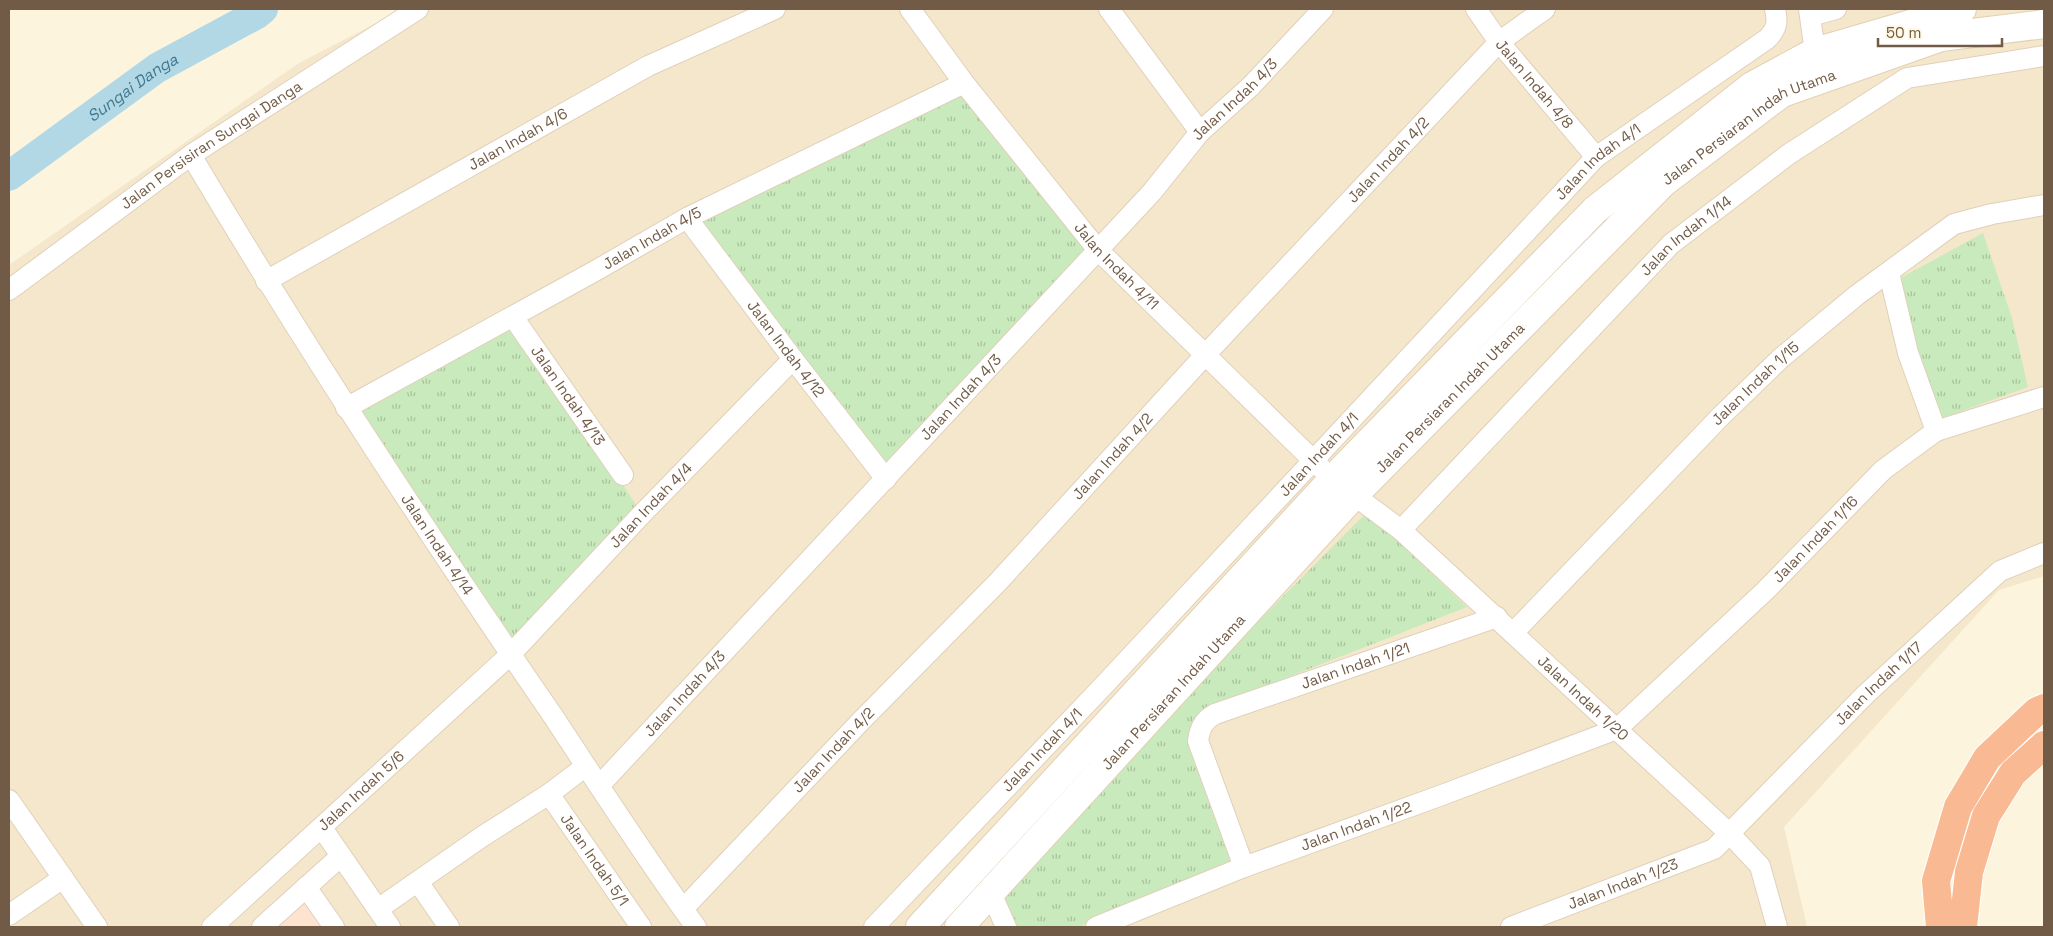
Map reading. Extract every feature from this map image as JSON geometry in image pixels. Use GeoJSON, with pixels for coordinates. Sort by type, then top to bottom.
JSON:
{"type":"FeatureCollection","features":[{"type":"Feature","properties":{"kind":"highway"},"geometry":{"type":"LineString","coordinates":[[1940,927],[1936,881],[1958,807],[1987,758],[2037,711],[2044,708]]}},
{"type":"Feature","properties":{"kind":"highway"},"geometry":{"type":"LineString","coordinates":[[1963,927],[1969,872],[1986,816],[2013,773],[2044,744]]}},
{"type":"Feature","properties":{"kind":"main road","name":"Jalan Persiaran Indah Utama"},"geometry":{"type":"LineString","coordinates":[[959,927],[991,893],[1343,487],[1594,210],[1752,86],[1815,52],[1962,9]]}},
{"type":"Feature","properties":{"kind":"main road","name":"Jalan Persiaran Indah Utama"},"geometry":{"type":"LineString","coordinates":[[920,927],[1343,487],[1664,182],[1782,93],[1941,38],[2044,24]]}},
{"type":"Feature","properties":{"kind":"street","name":"Jalan Persisiran Sungai Danga"},"geometry":{"type":"LineString","coordinates":[[9,290],[191,155],[418,9]]}},
{"type":"Feature","properties":{"kind":"street","name":"Jalan Indah 4/6"},"geometry":{"type":"LineString","coordinates":[[266,281],[648,66],[775,9]]}},
{"type":"Feature","properties":{"kind":"street","name":"Jalan Indah 4/11"},"geometry":{"type":"LineString","coordinates":[[910,9],[964,83],[1098,250],[1343,487]]}},
{"type":"Feature","properties":{"kind":"street"},"geometry":{"type":"LineString","coordinates":[[1109,9],[1200,132]]}},
{"type":"Feature","properties":{"kind":"street","name":"Jalan Indah 4/8"},"geometry":{"type":"LineString","coordinates":[[1476,9],[1499,42],[1596,157]]}},
{"type":"Feature","properties":{"kind":"street","name":"Jalan Indah 4/2"},"geometry":{"type":"LineString","coordinates":[[683,909],[853,729],[998,582],[1206,354],[1499,42],[1545,9]]}},
{"type":"Feature","properties":{"kind":"street","name":"Jalan Indah 4/1"},"geometry":{"type":"LineString","coordinates":[[874,927],[1106,684],[1596,157],[1767,39],[1775,31],[1777,20],[1775,9]]}},
{"type":"Feature","properties":{"kind":"street"},"geometry":{"type":"LineString","coordinates":[[1815,52],[1810,12],[1836,9]]}},
{"type":"Feature","properties":{"kind":"street","name":"Jalan Indah 4/3"},"geometry":{"type":"LineString","coordinates":[[599,786],[1152,192],[1200,132],[1251,86],[1315,12]]}},
{"type":"Feature","properties":{"kind":"street","name":"Jalan Indah 1/14"},"geometry":{"type":"LineString","coordinates":[[1401,530],[1671,244],[1790,154],[1907,78],[2044,56]]}},
{"type":"Feature","properties":{"kind":"street","name":"Jalan Indah 4/5"},"geometry":{"type":"LineString","coordinates":[[346,408],[687,218],[964,83]]}},
{"type":"Feature","properties":{"kind":"street","name":"Jalan Indah 4/14"},"geometry":{"type":"LineString","coordinates":[[191,155],[266,281],[346,408],[510,655],[696,927]]}},
{"type":"Feature","properties":{"kind":"street","name":"Jalan Indah 1/15"},"geometry":{"type":"LineString","coordinates":[[1513,633],[1721,416],[1781,358],[1857,295],[1954,224],[1992,214],[2044,205]]}},
{"type":"Feature","properties":{"kind":"street","name":"Jalan Indah 4/12"},"geometry":{"type":"LineString","coordinates":[[687,218],[886,479]]}},
{"type":"Feature","properties":{"kind":"street"},"geometry":{"type":"LineString","coordinates":[[1889,273],[1908,353],[1936,431]]}},
{"type":"Feature","properties":{"kind":"street","name":"Jalan Indah 4/13"},"geometry":{"type":"LineString","coordinates":[[512,317],[623,475]]}},
{"type":"Feature","properties":{"kind":"street","name":"Jalan Indah 4/4"},"geometry":{"type":"LineString","coordinates":[[510,655],[642,514],[793,359]]}},
{"type":"Feature","properties":{"kind":"street","name":"Jalan Indah 1/16"},"geometry":{"type":"LineString","coordinates":[[1617,729],[1765,591],[1883,470],[1936,431],[2044,398]]}},
{"type":"Feature","properties":{"kind":"street","name":"Jalan Indah 1/20"},"geometry":{"type":"LineString","coordinates":[[1343,487],[1401,530],[1730,834],[1760,866],[1777,927]]}},
{"type":"Feature","properties":{"kind":"street","name":"Jalan Indah 1/17"},"geometry":{"type":"LineString","coordinates":[[1730,834],[1866,694],[2000,571],[2044,553]]}},
{"type":"Feature","properties":{"kind":"street","name":"Jalan Indah 1/21"},"geometry":{"type":"LineString","coordinates":[[1244,867],[1198,741],[1200,728],[1206,719],[1215,714],[1496,617]]}},
{"type":"Feature","properties":{"kind":"street","name":"Jalan Indah 5/6"},"geometry":{"type":"LineString","coordinates":[[212,927],[510,655]]}},
{"type":"Feature","properties":{"kind":"street","name":"Jalan Indah 1/22"},"geometry":{"type":"LineString","coordinates":[[1096,927],[1244,867],[1617,729]]}},
{"type":"Feature","properties":{"kind":"street"},"geometry":{"type":"LineString","coordinates":[[378,909],[483,836],[548,794],[586,766]]}},
{"type":"Feature","properties":{"kind":"street","name":"Jalan Indah 5/1"},"geometry":{"type":"LineString","coordinates":[[548,794],[641,927]]}},
{"type":"Feature","properties":{"kind":"street"},"geometry":{"type":"LineString","coordinates":[[9,800],[96,927]]}},
{"type":"Feature","properties":{"kind":"street"},"geometry":{"type":"LineString","coordinates":[[322,828],[390,927]]}},
{"type":"Feature","properties":{"kind":"street","name":"Jalan Indah 1/23"},"geometry":{"type":"LineString","coordinates":[[1511,927],[1714,849],[1730,834]]}},
{"type":"Feature","properties":{"kind":"street"},"geometry":{"type":"LineString","coordinates":[[262,927],[341,856]]}},
{"type":"Feature","properties":{"kind":"street"},"geometry":{"type":"LineString","coordinates":[[9,915],[62,878]]}},
{"type":"Feature","properties":{"kind":"street"},"geometry":{"type":"LineString","coordinates":[[418,882],[449,927]]}},
{"type":"Feature","properties":{"kind":"street"},"geometry":{"type":"LineString","coordinates":[[306,887],[334,927]]}},
{"type":"Feature","properties":{"kind":"street"},"geometry":{"type":"LineString","coordinates":[[991,893],[1006,927]]}},
{"type":"Feature","properties":{"kind":"shaded area"},"geometry":{"type":"Polygon","coordinates":[[[403,9],[2044,9],[2044,576],[1999,590],[1784,827],[1807,927],[9,927],[9,265],[299,63],[403,9]]]}},
{"type":"Feature","properties":{"kind":"shaded area"},"geometry":{"type":"Polygon","coordinates":[[[306,897],[327,927],[271,927],[306,897]]]}},
{"type":"Feature","properties":{"kind":"green space"},"geometry":{"type":"Polygon","coordinates":[[[964,92],[1092,250],[887,463],[695,219],[964,92]]]}},
{"type":"Feature","properties":{"kind":"green space"},"geometry":{"type":"Polygon","coordinates":[[[1983,233],[2012,318],[2028,387],[1937,420],[1895,281],[1983,233]]]}},
{"type":"Feature","properties":{"kind":"green space"},"geometry":{"type":"Polygon","coordinates":[[[513,317],[642,514],[510,640],[362,412],[513,317]]]}},
{"type":"Feature","properties":{"kind":"green space"},"geometry":{"type":"Polygon","coordinates":[[[1367,512],[1467,607],[1212,707],[1197,718],[1235,864],[1078,927],[1010,927],[996,894],[1191,689],[1367,512]]]}},
{"type":"Feature","properties":{"kind":"waterway","name":"Sungai Danga"},"geometry":{"type":"LineString","coordinates":[[9,176],[157,68],[263,9]]}}]}
